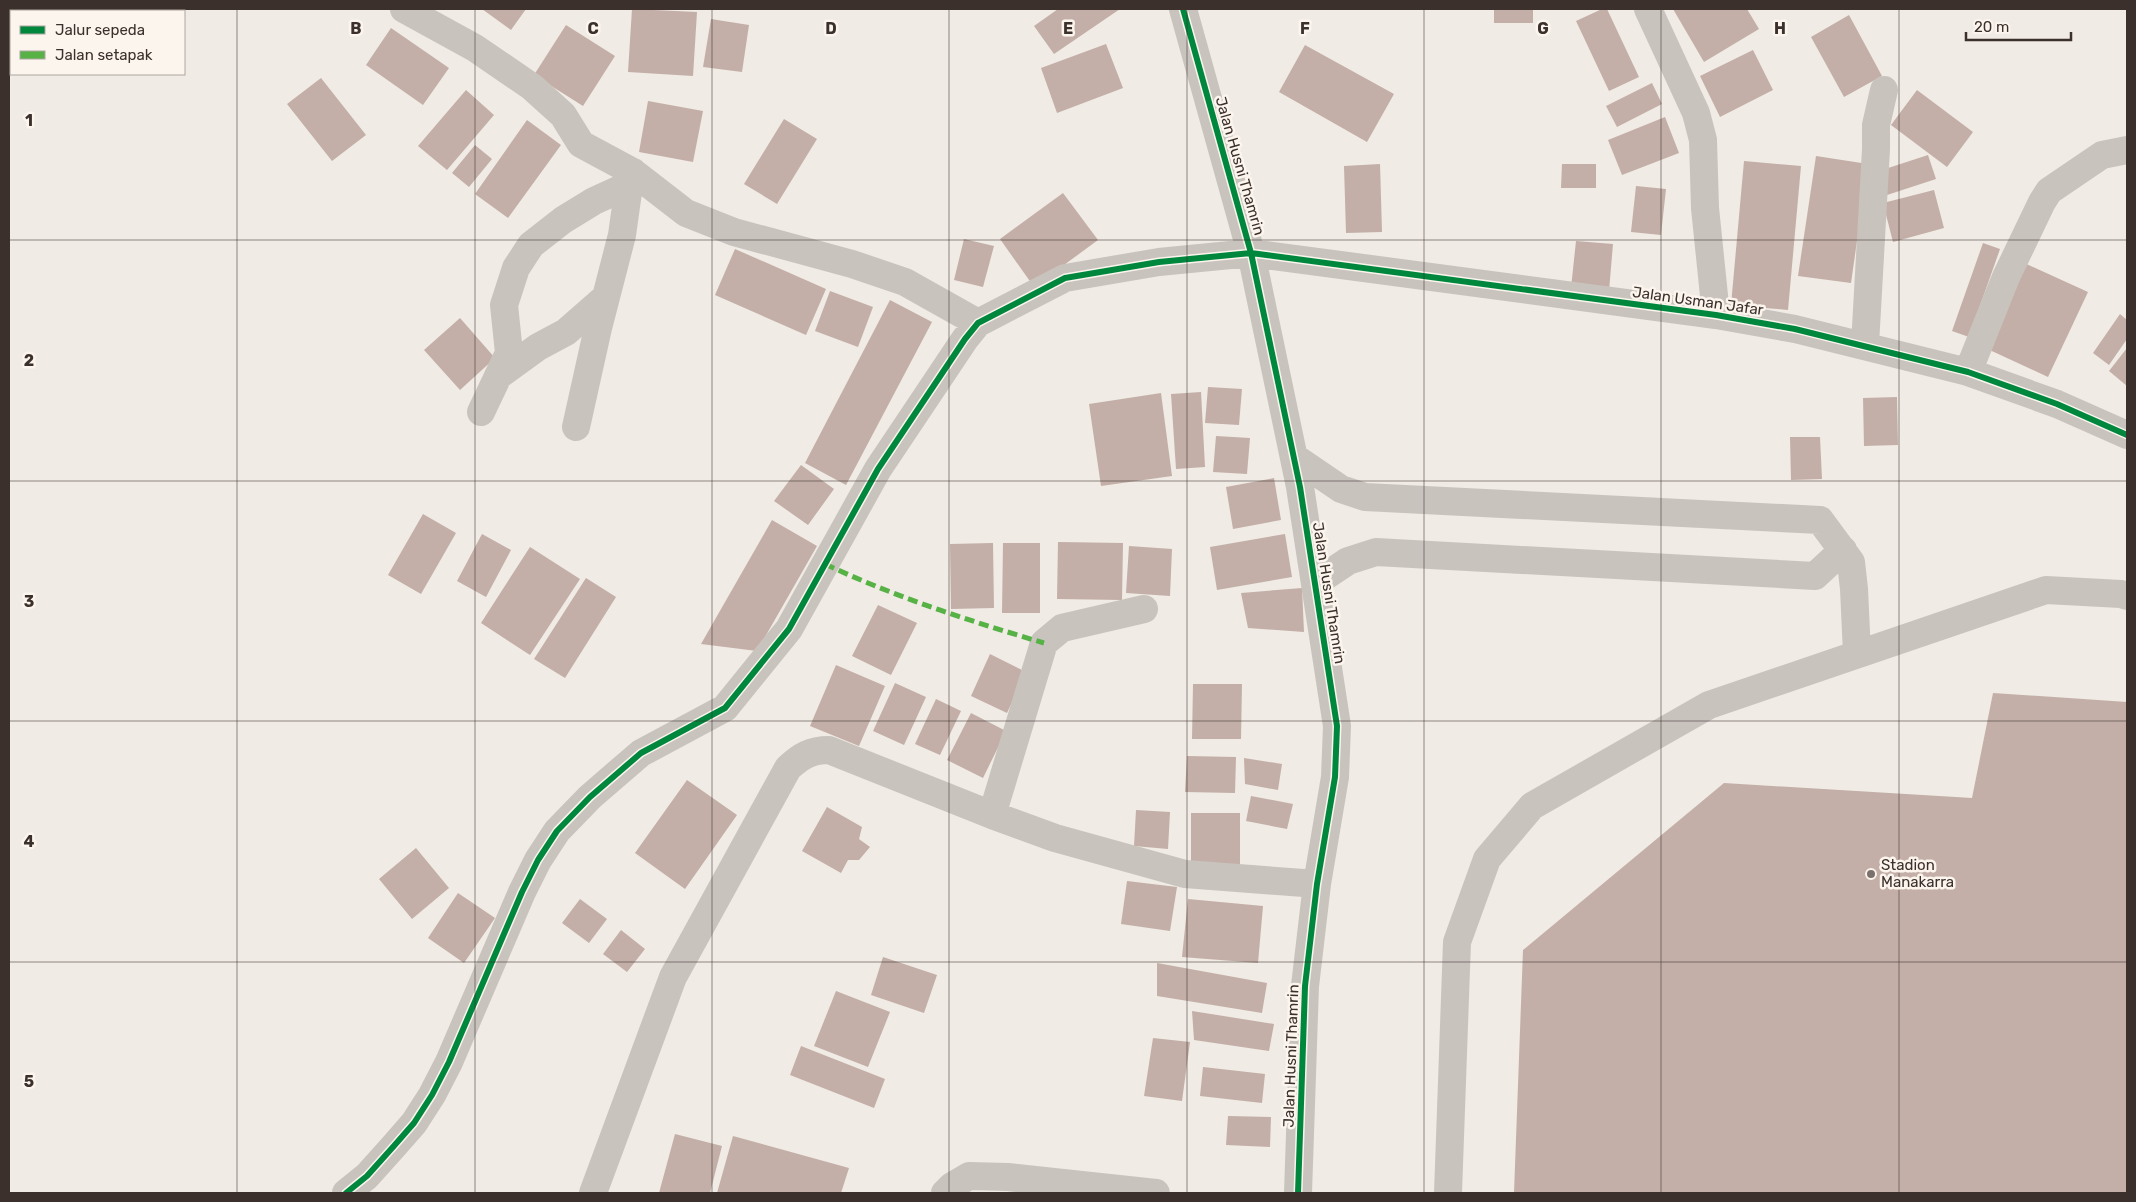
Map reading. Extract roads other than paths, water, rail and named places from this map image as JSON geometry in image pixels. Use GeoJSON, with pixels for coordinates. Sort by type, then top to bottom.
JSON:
{"type":"FeatureCollection","features":[{"type":"Feature","properties":{"kind":"street"},"geometry":{"type":"LineString","coordinates":[[346,1193],[367,1176],[393,1147],[414,1122],[432,1095],[449,1062],[522,892],[538,860],[557,831],[590,797],[641,753],[725,708],[789,629],[878,469],[965,338],[978,323],[905,282],[852,264],[734,232],[686,213],[631,179],[581,144],[562,115],[532,87],[475,48],[404,9]]}},
{"type":"Feature","properties":{"kind":"street","name":"Jalan Husni Thamrin"},"geometry":{"type":"LineString","coordinates":[[1183,9],[1251,253],[1294,457],[1337,726],[1335,777],[1317,884],[1306,986],[1298,1193]]}},
{"type":"Feature","properties":{"kind":"street"},"geometry":{"type":"LineString","coordinates":[[1648,9],[1696,113],[1703,140],[1704,208],[1716,315]]}},
{"type":"Feature","properties":{"kind":"street"},"geometry":{"type":"LineString","coordinates":[[1865,345],[1876,126],[1884,90]]}},
{"type":"Feature","properties":{"kind":"street"},"geometry":{"type":"LineString","coordinates":[[1968,372],[2006,277],[2049,191],[2102,154],[2127,150]]}},
{"type":"Feature","properties":{"kind":"street"},"geometry":{"type":"LineString","coordinates":[[576,427],[622,235],[631,179]]}},
{"type":"Feature","properties":{"kind":"street"},"geometry":{"type":"LineString","coordinates":[[481,412],[508,353],[504,305],[516,268],[531,245],[579,210],[631,179]]}},
{"type":"Feature","properties":{"kind":"street","name":"Jalan Usman Jafar"},"geometry":{"type":"LineString","coordinates":[[978,323],[1065,278],[1159,262],[1251,253],[1716,315],[1795,329],[1968,372],[2057,404],[2127,434]]}},
{"type":"Feature","properties":{"kind":"street"},"geometry":{"type":"LineString","coordinates":[[498,376],[538,347],[566,332],[606,297]]}},
{"type":"Feature","properties":{"kind":"street"},"geometry":{"type":"LineString","coordinates":[[1294,457],[1341,488],[1365,497],[1820,520],[1851,562],[1857,654]]}},
{"type":"Feature","properties":{"kind":"street"},"geometry":{"type":"LineString","coordinates":[[1315,583],[1348,561],[1376,552],[1815,576],[1843,550]]}},
{"type":"Feature","properties":{"kind":"street"},"geometry":{"type":"LineString","coordinates":[[1448,1193],[1456,942],[1487,859],[1532,806],[1709,705],[2046,590],[2121,594],[2127,596]]}},
{"type":"Feature","properties":{"kind":"street"},"geometry":{"type":"LineString","coordinates":[[992,815],[1044,643],[1062,628],[1144,609]]}},
{"type":"Feature","properties":{"kind":"street"},"geometry":{"type":"LineString","coordinates":[[593,1193],[673,977],[788,768],[799,758],[810,752],[829,750],[1055,838],[1185,874],[1317,884]]}},
{"type":"Feature","properties":{"kind":"street"},"geometry":{"type":"LineString","coordinates":[[946,1193],[952,1186],[969,1176],[1008,1176],[1156,1193]]}},
{"type":"Feature","properties":{"kind":"place","name":"Stadion Manakarra"},"geometry":{"type":"Point","coordinates":[1871,874]}}]}
